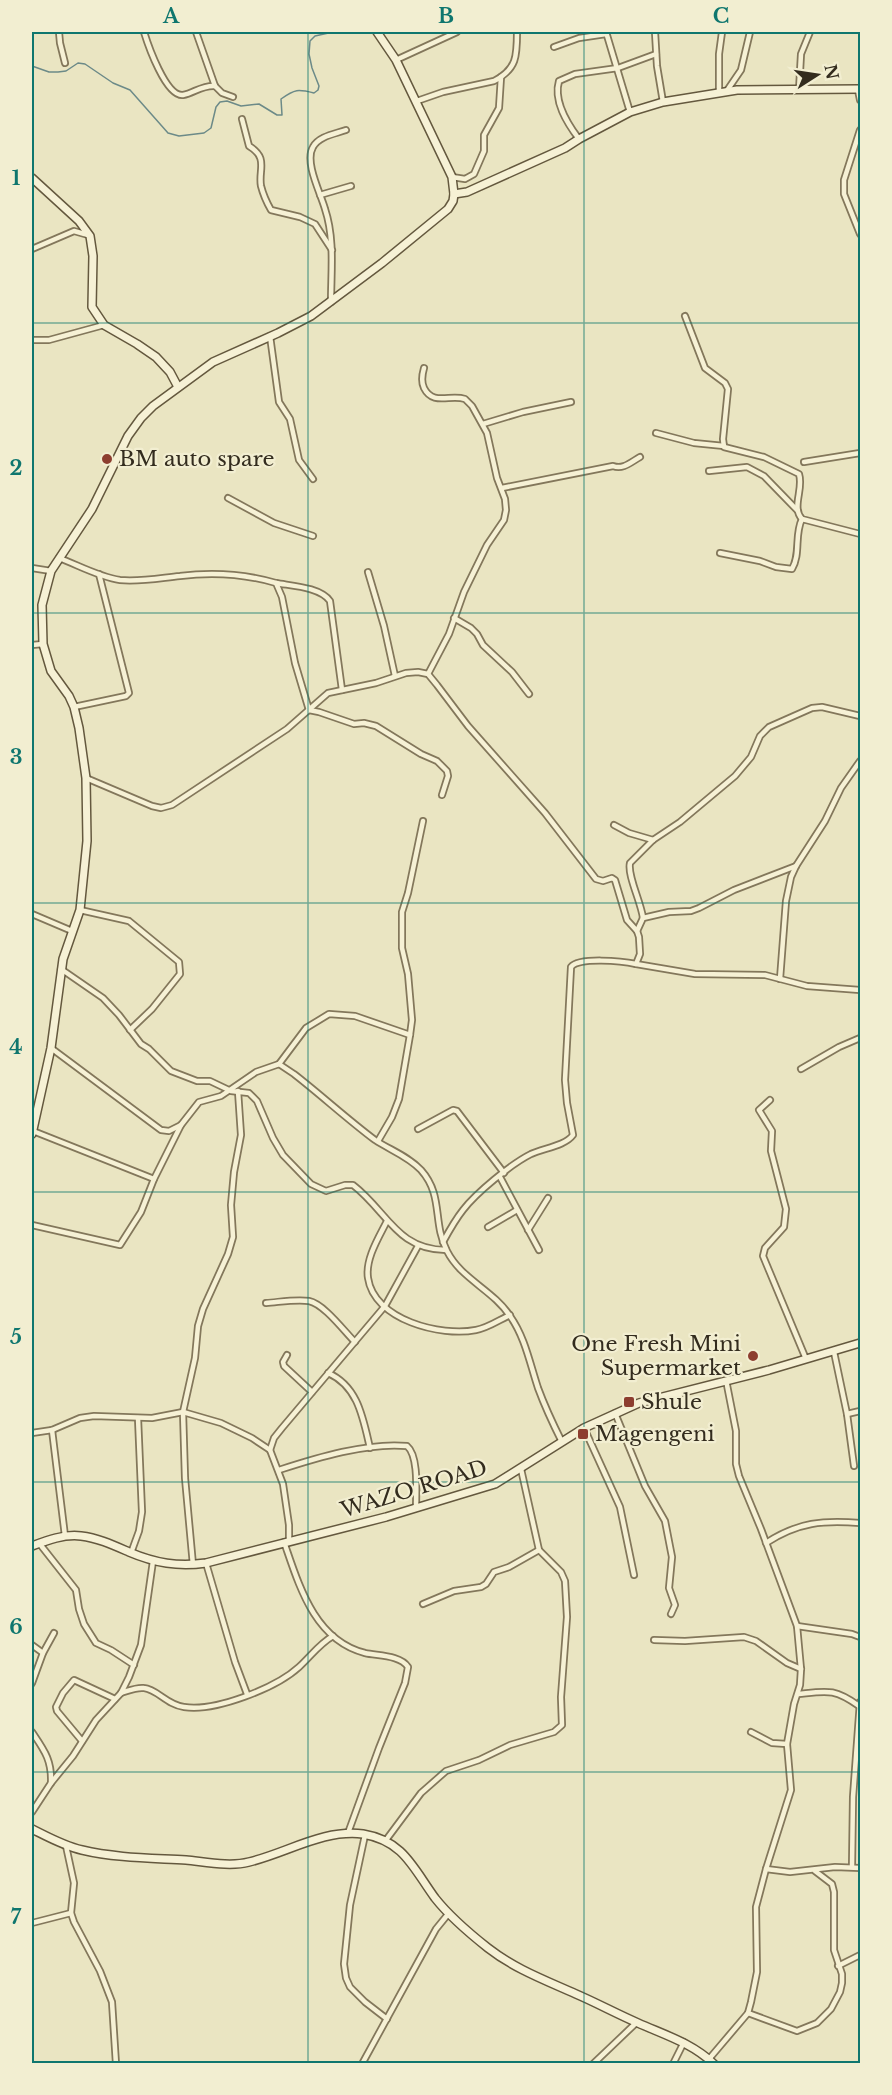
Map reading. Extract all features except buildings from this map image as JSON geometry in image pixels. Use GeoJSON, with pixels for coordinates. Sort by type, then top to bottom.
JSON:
{"type":"FeatureCollection","features":[{"type":"Feature","properties":{"kind":"street"},"geometry":{"type":"LineString","coordinates":[[59,32],[65,63]]}},
{"type":"Feature","properties":{"kind":"street"},"geometry":{"type":"LineString","coordinates":[[144,32],[160,73],[174,92],[178,95],[185,95],[203,87],[215,86]]}},
{"type":"Feature","properties":{"kind":"street"},"geometry":{"type":"LineString","coordinates":[[196,32],[215,86],[222,93],[233,97]]}},
{"type":"Feature","properties":{"kind":"street"},"geometry":{"type":"LineString","coordinates":[[154,1179],[32,1132],[51,1048],[61,969],[80,910],[87,841],[86,778],[74,707],[51,671],[43,644],[42,605],[51,571],[92,509],[128,436],[153,406],[213,362],[311,316],[452,204],[454,194],[452,177],[396,60],[377,32]]}},
{"type":"Feature","properties":{"kind":"street"},"geometry":{"type":"LineString","coordinates":[[396,60],[457,32]]}},
{"type":"Feature","properties":{"kind":"street"},"geometry":{"type":"LineString","coordinates":[[417,101],[443,92],[494,81],[501,77],[514,65],[517,32]]}},
{"type":"Feature","properties":{"kind":"street"},"geometry":{"type":"LineString","coordinates":[[655,32],[663,102]]}},
{"type":"Feature","properties":{"kind":"street"},"geometry":{"type":"LineString","coordinates":[[722,32],[719,54],[723,93]]}},
{"type":"Feature","properties":{"kind":"street"},"geometry":{"type":"LineString","coordinates":[[723,93],[741,70],[750,32]]}},
{"type":"Feature","properties":{"kind":"street"},"geometry":{"type":"LineString","coordinates":[[800,90],[801,54],[810,32]]}},
{"type":"Feature","properties":{"kind":"street"},"geometry":{"type":"LineString","coordinates":[[554,47],[579,38],[606,33],[630,112]]}},
{"type":"Feature","properties":{"kind":"street"},"geometry":{"type":"LineString","coordinates":[[579,139],[568,125],[562,112],[558,82],[575,74],[618,68],[656,54]]}},
{"type":"Feature","properties":{"kind":"street"},"geometry":{"type":"LineString","coordinates":[[452,177],[465,179],[474,174],[484,151],[484,135],[500,104],[501,77]]}},
{"type":"Feature","properties":{"kind":"street"},"geometry":{"type":"LineString","coordinates":[[454,194],[467,192],[565,148],[630,112],[663,102],[723,93],[859,89],[861,100]]}},
{"type":"Feature","properties":{"kind":"street"},"geometry":{"type":"LineString","coordinates":[[242,119],[249,146],[256,150],[262,164],[261,186],[271,210],[300,217],[315,224],[332,250]]}},
{"type":"Feature","properties":{"kind":"street"},"geometry":{"type":"LineString","coordinates":[[330,303],[332,250],[330,226],[312,169],[312,150],[323,138],[346,130]]}},
{"type":"Feature","properties":{"kind":"street"},"geometry":{"type":"LineString","coordinates":[[861,130],[844,180],[844,194],[861,234]]}},
{"type":"Feature","properties":{"kind":"street"},"geometry":{"type":"LineString","coordinates":[[32,178],[80,221],[90,236],[93,256],[92,307],[104,325],[156,357],[170,372],[178,387]]}},
{"type":"Feature","properties":{"kind":"street"},"geometry":{"type":"LineString","coordinates":[[320,195],[351,186]]}},
{"type":"Feature","properties":{"kind":"street"},"geometry":{"type":"LineString","coordinates":[[32,249],[74,231],[90,236]]}},
{"type":"Feature","properties":{"kind":"street"},"geometry":{"type":"LineString","coordinates":[[685,316],[705,368],[725,383],[728,389],[723,446]]}},
{"type":"Feature","properties":{"kind":"street"},"geometry":{"type":"LineString","coordinates":[[32,340],[49,340],[104,325]]}},
{"type":"Feature","properties":{"kind":"street"},"geometry":{"type":"LineString","coordinates":[[270,336],[279,402],[290,418],[298,460],[313,479]]}},
{"type":"Feature","properties":{"kind":"street"},"geometry":{"type":"LineString","coordinates":[[424,368],[422,384],[428,395],[438,399],[465,399],[483,424],[491,446],[506,510],[504,520],[487,545],[464,592],[449,634],[428,674]]}},
{"type":"Feature","properties":{"kind":"street"},"geometry":{"type":"LineString","coordinates":[[483,424],[532,409],[571,402]]}},
{"type":"Feature","properties":{"kind":"street"},"geometry":{"type":"LineString","coordinates":[[656,433],[723,446],[727,449],[764,457],[800,474],[797,510]]}},
{"type":"Feature","properties":{"kind":"street"},"geometry":{"type":"LineString","coordinates":[[804,462],[861,453]]}},
{"type":"Feature","properties":{"kind":"street"},"geometry":{"type":"LineString","coordinates":[[502,488],[613,466],[618,468],[640,457]]}},
{"type":"Feature","properties":{"kind":"street"},"geometry":{"type":"LineString","coordinates":[[710,471],[747,467],[766,478],[797,510],[801,519],[796,557],[792,569],[720,553]]}},
{"type":"Feature","properties":{"kind":"street"},"geometry":{"type":"LineString","coordinates":[[228,498],[274,522],[313,536]]}},
{"type":"Feature","properties":{"kind":"street"},"geometry":{"type":"LineString","coordinates":[[801,519],[861,534]]}},
{"type":"Feature","properties":{"kind":"street"},"geometry":{"type":"LineString","coordinates":[[59,558],[119,580],[212,574],[243,576],[326,596],[330,601],[342,690]]}},
{"type":"Feature","properties":{"kind":"street"},"geometry":{"type":"LineString","coordinates":[[32,568],[51,571]]}},
{"type":"Feature","properties":{"kind":"street"},"geometry":{"type":"LineString","coordinates":[[368,573],[381,615],[395,676]]}},
{"type":"Feature","properties":{"kind":"street"},"geometry":{"type":"LineString","coordinates":[[74,707],[126,696],[129,693],[99,574]]}},
{"type":"Feature","properties":{"kind":"street"},"geometry":{"type":"LineString","coordinates":[[276,583],[282,597],[295,663],[309,710]]}},
{"type":"Feature","properties":{"kind":"street"},"geometry":{"type":"LineString","coordinates":[[454,618],[477,634],[483,645],[512,672],[529,694]]}},
{"type":"Feature","properties":{"kind":"street"},"geometry":{"type":"LineString","coordinates":[[32,645],[43,644]]}},
{"type":"Feature","properties":{"kind":"street"},"geometry":{"type":"LineString","coordinates":[[86,778],[152,806],[172,805],[287,729],[328,693],[412,672],[428,674],[468,726],[545,813],[591,874],[599,881],[612,878],[615,880],[627,920],[637,931],[640,946],[636,964]]}},
{"type":"Feature","properties":{"kind":"street"},"geometry":{"type":"LineString","coordinates":[[637,931],[643,918],[639,896],[628,866],[652,840],[680,822],[735,776],[751,757],[760,736],[769,727],[812,708],[822,707],[861,716]]}},
{"type":"Feature","properties":{"kind":"street"},"geometry":{"type":"LineString","coordinates":[[309,710],[354,724],[364,723],[376,726],[421,754],[438,761],[447,771],[448,776],[442,795]]}},
{"type":"Feature","properties":{"kind":"street"},"geometry":{"type":"LineString","coordinates":[[780,980],[786,901],[791,877],[818,834],[841,788],[861,761]]}},
{"type":"Feature","properties":{"kind":"street"},"geometry":{"type":"LineString","coordinates":[[378,1141],[399,1099],[410,1035],[412,1020],[408,974],[402,948],[402,912],[423,822]]}},
{"type":"Feature","properties":{"kind":"street"},"geometry":{"type":"LineString","coordinates":[[614,825],[629,833],[652,840]]}},
{"type":"Feature","properties":{"kind":"street"},"geometry":{"type":"LineString","coordinates":[[643,918],[669,912],[691,911],[734,890],[796,866]]}},
{"type":"Feature","properties":{"kind":"street"},"geometry":{"type":"LineString","coordinates":[[80,910],[129,921],[179,962],[180,974],[152,1009],[130,1030]]}},
{"type":"Feature","properties":{"kind":"street"},"geometry":{"type":"LineString","coordinates":[[32,914],[72,932]]}},
{"type":"Feature","properties":{"kind":"street"},"geometry":{"type":"LineString","coordinates":[[443,1242],[463,1209],[502,1175],[531,1154],[567,1140],[573,1135],[565,1080],[571,967],[575,963],[636,964],[695,974],[765,975],[807,986],[861,990]]}},
{"type":"Feature","properties":{"kind":"street"},"geometry":{"type":"LineString","coordinates":[[61,969],[103,998],[119,1014],[141,1044],[171,1071],[196,1081],[210,1081],[231,1091],[246,1091]]}},
{"type":"Feature","properties":{"kind":"street"},"geometry":{"type":"LineString","coordinates":[[32,1225],[120,1245],[141,1212],[154,1179],[181,1125],[199,1102],[221,1096],[256,1072],[279,1064],[306,1028],[329,1014],[355,1016],[410,1035]]}},
{"type":"Feature","properties":{"kind":"street"},"geometry":{"type":"LineString","coordinates":[[801,1069],[839,1047],[861,1038]]}},
{"type":"Feature","properties":{"kind":"street"},"geometry":{"type":"LineString","coordinates":[[51,1048],[161,1130],[168,1131],[181,1125]]}},
{"type":"Feature","properties":{"kind":"street"},"geometry":{"type":"LineString","coordinates":[[279,1064],[378,1141],[406,1157],[428,1179],[434,1191],[439,1230],[446,1250],[465,1275],[495,1299],[510,1315],[526,1348],[548,1416],[562,1442]]}},
{"type":"Feature","properties":{"kind":"street"},"geometry":{"type":"LineString","coordinates":[[244,1081],[246,1091],[257,1101],[273,1138],[296,1170],[311,1184],[326,1191],[353,1185],[403,1237],[418,1246],[431,1250],[446,1250]]}},
{"type":"Feature","properties":{"kind":"street"},"geometry":{"type":"LineString","coordinates":[[193,1564],[185,1478],[183,1412],[195,1358],[198,1326],[233,1237],[231,1205],[241,1135],[238,1091]]}},
{"type":"Feature","properties":{"kind":"street"},"geometry":{"type":"LineString","coordinates":[[770,1100],[759,1110],[772,1131],[771,1150],[785,1202],[786,1223],[765,1248],[763,1256],[806,1359]]}},
{"type":"Feature","properties":{"kind":"street"},"geometry":{"type":"LineString","coordinates":[[418,1129],[453,1110],[458,1111],[502,1175],[517,1210],[539,1250]]}},
{"type":"Feature","properties":{"kind":"street"},"geometry":{"type":"LineString","coordinates":[[528,1230],[548,1198]]}},
{"type":"Feature","properties":{"kind":"street"},"geometry":{"type":"LineString","coordinates":[[488,1227],[517,1210]]}},
{"type":"Feature","properties":{"kind":"street"},"geometry":{"type":"LineString","coordinates":[[387,1221],[368,1266],[368,1278],[372,1290],[385,1306],[406,1321],[420,1326],[459,1332],[478,1330],[510,1315]]}},
{"type":"Feature","properties":{"kind":"street"},"geometry":{"type":"LineString","coordinates":[[270,1450],[274,1438],[385,1306],[418,1246]]}},
{"type":"Feature","properties":{"kind":"street"},"geometry":{"type":"LineString","coordinates":[[266,1303],[314,1302],[325,1310],[355,1342]]}},
{"type":"Feature","properties":{"kind":"street","name":"WAZO ROAD"},"geometry":{"type":"LineString","coordinates":[[35,1544],[65,1536],[90,1537],[153,1561],[177,1565],[206,1563],[416,1508],[495,1484],[584,1428],[639,1403],[861,1343]]}},
{"type":"Feature","properties":{"kind":"street"},"geometry":{"type":"LineString","coordinates":[[834,1352],[847,1414],[854,1466]]}},
{"type":"Feature","properties":{"kind":"street"},"geometry":{"type":"LineString","coordinates":[[287,1355],[283,1362],[284,1366],[312,1392]]}},
{"type":"Feature","properties":{"kind":"street"},"geometry":{"type":"LineString","coordinates":[[328,1373],[344,1383],[356,1400],[370,1448]]}},
{"type":"Feature","properties":{"kind":"street"},"geometry":{"type":"LineString","coordinates":[[32,1829],[66,1846],[111,1855],[238,1864],[322,1838],[348,1833],[386,1840],[409,1859],[449,1913],[486,1947],[509,1963],[636,2023],[684,2042],[712,2061],[748,2013],[757,1972],[756,1907],[791,1790],[787,1744],[801,1669],[797,1626],[739,1476],[736,1464],[735,1423],[726,1380]]}},
{"type":"Feature","properties":{"kind":"street"},"geometry":{"type":"LineString","coordinates":[[847,1414],[861,1411]]}},
{"type":"Feature","properties":{"kind":"street"},"geometry":{"type":"LineString","coordinates":[[32,1433],[52,1430],[80,1418],[94,1416],[138,1418],[183,1412],[221,1423],[252,1438],[270,1450],[279,1470],[287,1506],[287,1542],[300,1589],[309,1607],[333,1635],[362,1652],[405,1663],[409,1671],[348,1833]]}},
{"type":"Feature","properties":{"kind":"street"},"geometry":{"type":"LineString","coordinates":[[615,1413],[645,1486],[668,1529],[672,1557],[669,1588],[675,1605],[671,1614]]}},
{"type":"Feature","properties":{"kind":"street"},"geometry":{"type":"LineString","coordinates":[[131,1553],[139,1531],[142,1512],[138,1418]]}},
{"type":"Feature","properties":{"kind":"street"},"geometry":{"type":"LineString","coordinates":[[584,1428],[620,1507],[634,1575]]}},
{"type":"Feature","properties":{"kind":"street"},"geometry":{"type":"LineString","coordinates":[[52,1430],[65,1536]]}},
{"type":"Feature","properties":{"kind":"street"},"geometry":{"type":"LineString","coordinates":[[279,1470],[316,1458],[370,1448],[402,1445],[410,1448],[416,1475],[416,1508]]}},
{"type":"Feature","properties":{"kind":"street"},"geometry":{"type":"LineString","coordinates":[[386,1840],[421,1793],[446,1771],[479,1760],[510,1745],[554,1732],[562,1725],[561,1696],[567,1592],[561,1572],[539,1550],[521,1469]]}},
{"type":"Feature","properties":{"kind":"street"},"geometry":{"type":"LineString","coordinates":[[766,1543],[781,1533],[805,1524],[830,1520],[861,1523]]}},
{"type":"Feature","properties":{"kind":"street"},"geometry":{"type":"LineString","coordinates":[[35,1544],[76,1590],[84,1624],[96,1643],[117,1653],[134,1665]]}},
{"type":"Feature","properties":{"kind":"street"},"geometry":{"type":"LineString","coordinates":[[423,1604],[454,1591],[481,1587],[486,1584],[494,1572],[509,1567],[539,1550]]}},
{"type":"Feature","properties":{"kind":"street"},"geometry":{"type":"LineString","coordinates":[[32,1812],[96,1720],[121,1693],[141,1646],[153,1561]]}},
{"type":"Feature","properties":{"kind":"street"},"geometry":{"type":"LineString","coordinates":[[206,1563],[235,1662],[248,1694]]}},
{"type":"Feature","properties":{"kind":"street"},"geometry":{"type":"LineString","coordinates":[[797,1626],[861,1637]]}},
{"type":"Feature","properties":{"kind":"street"},"geometry":{"type":"LineString","coordinates":[[32,1683],[43,1653],[54,1633]]}},
{"type":"Feature","properties":{"kind":"street"},"geometry":{"type":"LineString","coordinates":[[121,1693],[144,1688],[173,1706],[211,1707],[248,1694],[288,1675],[299,1667],[321,1643],[333,1635]]}},
{"type":"Feature","properties":{"kind":"street"},"geometry":{"type":"LineString","coordinates":[[654,1640],[685,1641],[744,1637],[756,1641],[787,1663],[801,1669]]}},
{"type":"Feature","properties":{"kind":"street"},"geometry":{"type":"LineString","coordinates":[[32,1645],[43,1653]]}},
{"type":"Feature","properties":{"kind":"street"},"geometry":{"type":"LineString","coordinates":[[82,1741],[57,1711],[56,1707],[63,1693],[74,1680],[115,1699]]}},
{"type":"Feature","properties":{"kind":"street"},"geometry":{"type":"LineString","coordinates":[[798,1694],[831,1691],[860,1704],[853,1797],[852,1866]]}},
{"type":"Feature","properties":{"kind":"street"},"geometry":{"type":"LineString","coordinates":[[32,1732],[48,1755],[51,1783]]}},
{"type":"Feature","properties":{"kind":"street"},"geometry":{"type":"LineString","coordinates":[[751,1732],[772,1743],[787,1744]]}},
{"type":"Feature","properties":{"kind":"street"},"geometry":{"type":"LineString","coordinates":[[365,1835],[350,1905],[344,1964],[350,1987],[364,2002],[387,2019]]}},
{"type":"Feature","properties":{"kind":"street"},"geometry":{"type":"LineString","coordinates":[[66,1846],[74,1883],[71,1913],[110,1992],[116,2064]]}},
{"type":"Feature","properties":{"kind":"street"},"geometry":{"type":"LineString","coordinates":[[766,1869],[790,1872],[852,1866],[861,1868]]}},
{"type":"Feature","properties":{"kind":"street"},"geometry":{"type":"LineString","coordinates":[[748,2013],[797,2031],[807,2028],[824,2017],[840,1992],[842,1974],[834,1950],[832,1884],[815,1871]]}},
{"type":"Feature","properties":{"kind":"street"},"geometry":{"type":"LineString","coordinates":[[32,1923],[71,1913]]}},
{"type":"Feature","properties":{"kind":"street"},"geometry":{"type":"LineString","coordinates":[[362,2064],[436,1929],[449,1913]]}},
{"type":"Feature","properties":{"kind":"street"},"geometry":{"type":"LineString","coordinates":[[838,1966],[861,1955]]}},
{"type":"Feature","properties":{"kind":"street"},"geometry":{"type":"LineString","coordinates":[[593,2064],[636,2023]]}},
{"type":"Feature","properties":{"kind":"street"},"geometry":{"type":"LineString","coordinates":[[673,2064],[684,2042]]}},
{"type":"Feature","properties":{"kind":"waterway"},"geometry":{"type":"LineString","coordinates":[[32,66],[49,72],[58,72],[66,71],[78,63],[85,64],[113,83],[130,90],[168,133],[179,136],[204,133],[211,128],[216,107],[220,102],[227,101],[241,106],[259,104],[277,115],[282,115],[281,99],[297,91],[314,93],[318,90],[319,86],[309,54],[310,41],[315,36],[333,32]]}},
{"type":"Feature","properties":{"kind":"place","name":"BM auto spare"},"geometry":{"type":"Point","coordinates":[107,459]}},
{"type":"Feature","properties":{"kind":"place","name":"One Fresh Mini Supermarket"},"geometry":{"type":"Point","coordinates":[753,1356]}},
{"type":"Feature","properties":{"kind":"place","name":"Shule"},"geometry":{"type":"Point","coordinates":[629,1402]}},
{"type":"Feature","properties":{"kind":"place","name":"Magengeni"},"geometry":{"type":"Point","coordinates":[583,1434]}}]}
